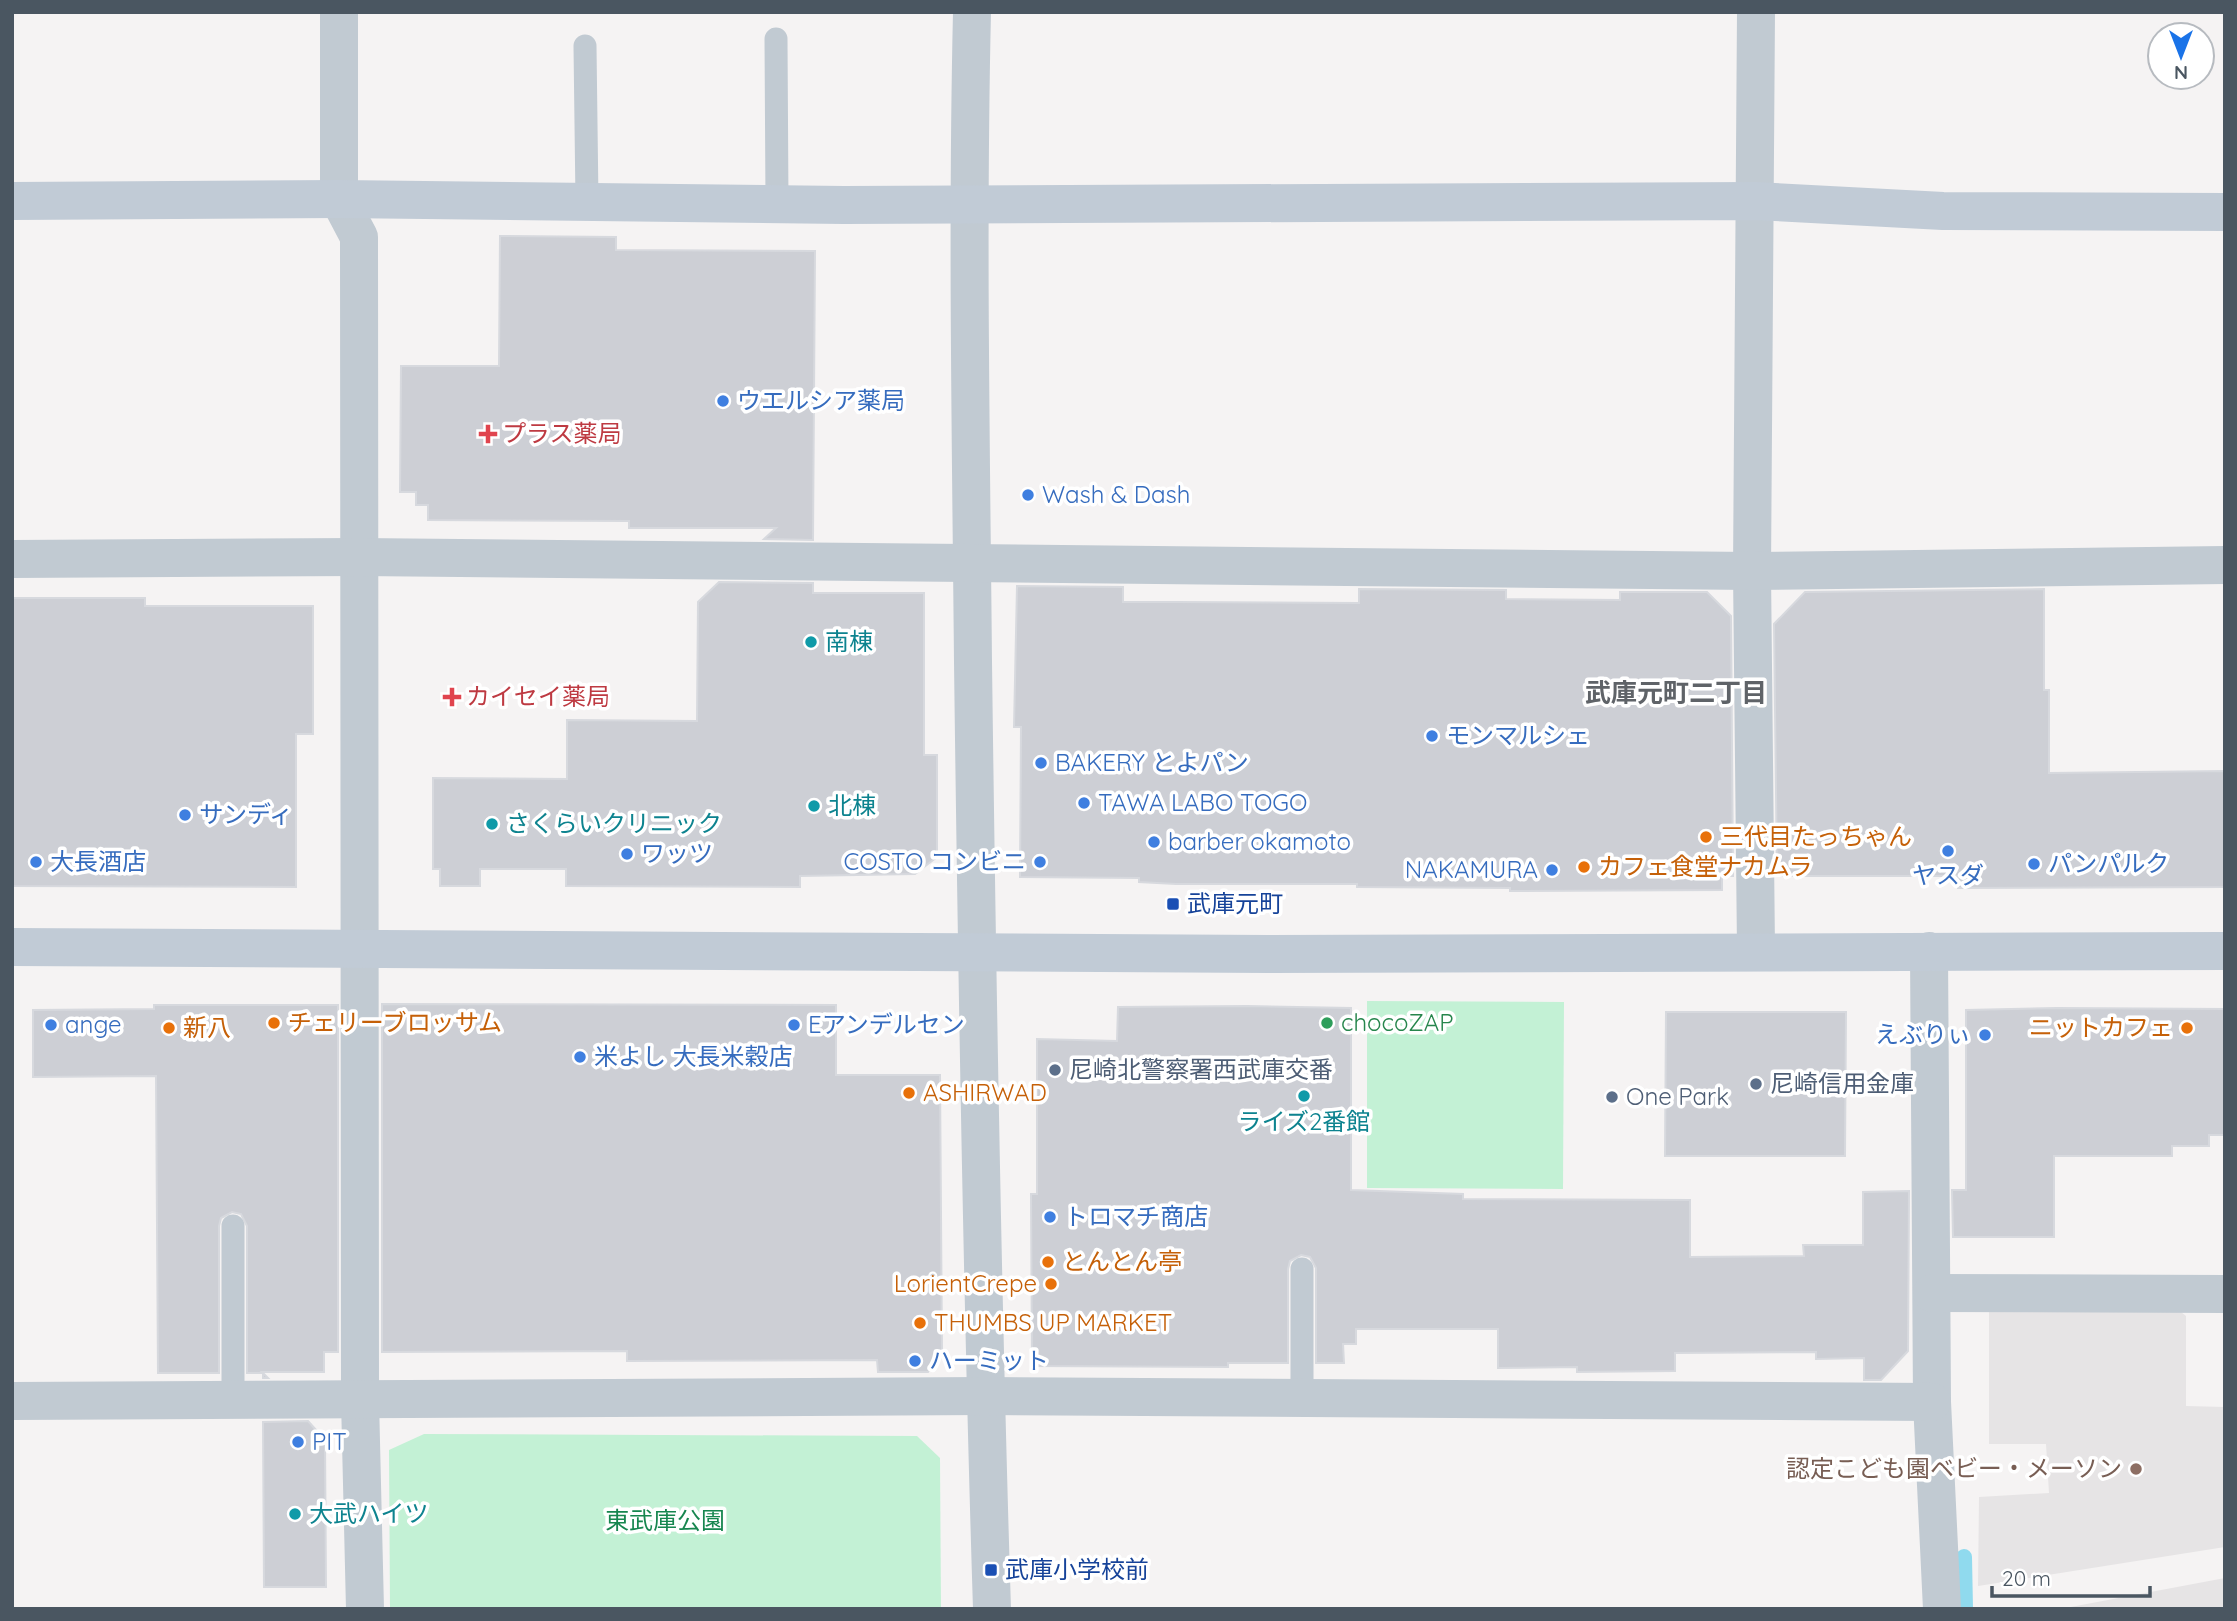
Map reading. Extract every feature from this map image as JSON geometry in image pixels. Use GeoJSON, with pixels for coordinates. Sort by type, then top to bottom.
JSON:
{"type":"FeatureCollection","features":[{"type":"Feature","properties":{"kind":"street"},"geometry":{"type":"LineString","coordinates":[[339,12],[339,199],[359,237],[360,1400],[365,1609]]}},
{"type":"Feature","properties":{"kind":"street"},"geometry":{"type":"LineString","coordinates":[[972,12],[967,205],[977,952],[985,1396],[992,1609]]}},
{"type":"Feature","properties":{"kind":"street"},"geometry":{"type":"LineString","coordinates":[[1756,12],[1752,570],[1756,950]]}},
{"type":"Feature","properties":{"kind":"street"},"geometry":{"type":"LineString","coordinates":[[12,201],[339,199],[967,205],[1755,201],[1943,211],[2225,212]]}},
{"type":"Feature","properties":{"kind":"street"},"geometry":{"type":"LineString","coordinates":[[12,559],[360,556],[1752,570],[2225,565]]}},
{"type":"Feature","properties":{"kind":"street"},"geometry":{"type":"LineString","coordinates":[[12,947],[977,952],[2225,951]]}},
{"type":"Feature","properties":{"kind":"street"},"geometry":{"type":"LineString","coordinates":[[1929,951],[1932,1402],[1942,1609]]}},
{"type":"Feature","properties":{"kind":"street"},"geometry":{"type":"LineString","coordinates":[[1931,1293],[2225,1294]]}},
{"type":"Feature","properties":{"kind":"street"},"geometry":{"type":"LineString","coordinates":[[12,1401],[985,1396],[1301,1401],[1932,1402]]}},
{"type":"Feature","properties":{"kind":"lane"},"geometry":{"type":"LineString","coordinates":[[776,38],[777,204]]}},
{"type":"Feature","properties":{"kind":"lane"},"geometry":{"type":"LineString","coordinates":[[585,46],[587,202]]}},
{"type":"Feature","properties":{"kind":"lane"},"geometry":{"type":"LineString","coordinates":[[233,1226],[233,1400]]}},
{"type":"Feature","properties":{"kind":"lane"},"geometry":{"type":"LineString","coordinates":[[1301,1269],[1301,1401]]}},
{"type":"Feature","properties":{"kind":"shaded area","name":"認定こども園ベビー・メーソン"},"geometry":{"type":"Polygon","coordinates":[[[1989,1306],[2176,1308],[2186,1316],[2186,1406],[2225,1407],[2225,1547],[1978,1586],[1979,1497],[2049,1493],[2046,1444],[1989,1444],[1989,1306]]]}},
{"type":"Feature","properties":{"kind":"shaded area"},"geometry":{"type":"Polygon","coordinates":[[[2225,1578],[2225,1609],[2060,1609],[2225,1578]]]}},
{"type":"Feature","properties":{"kind":"green space"},"geometry":{"type":"Polygon","coordinates":[[[1367,1001],[1564,1002],[1563,1189],[1367,1188],[1367,1001]]]}},
{"type":"Feature","properties":{"kind":"green space","name":"東武庫公園"},"geometry":{"type":"Polygon","coordinates":[[[424,1434],[917,1436],[940,1458],[941,1609],[390,1609],[389,1450],[424,1434]]]}},
{"type":"Feature","properties":{"kind":"building"},"geometry":{"type":"Polygon","coordinates":[[[500,236],[616,237],[616,250],[815,251],[813,540],[764,539],[776,528],[629,528],[629,521],[428,520],[428,505],[416,505],[416,492],[400,492],[401,366],[499,366],[500,236]]]}},
{"type":"Feature","properties":{"kind":"building"},"geometry":{"type":"Polygon","coordinates":[[[719,582],[813,583],[813,593],[924,593],[924,755],[937,755],[937,857],[915,874],[800,876],[800,887],[566,886],[566,869],[480,869],[480,886],[440,886],[440,869],[433,869],[433,778],[567,779],[567,720],[697,721],[698,602],[719,582]]]}},
{"type":"Feature","properties":{"kind":"building"},"geometry":{"type":"Polygon","coordinates":[[[1017,586],[1123,587],[1123,602],[1359,603],[1359,589],[1506,590],[1506,599],[1620,600],[1620,592],[1707,592],[1731,616],[1733,876],[1722,876],[1722,890],[1510,891],[1510,888],[1357,887],[1357,884],[1176,884],[1139,882],[1139,878],[1020,877],[1021,727],[1014,727],[1017,586]]]}},
{"type":"Feature","properties":{"kind":"building"},"geometry":{"type":"Polygon","coordinates":[[[2044,589],[2044,690],[2049,690],[2049,773],[2225,771],[2225,887],[1958,888],[1958,876],[1777,876],[1774,624],[1805,592],[2044,589]]]}},
{"type":"Feature","properties":{"kind":"building"},"geometry":{"type":"Polygon","coordinates":[[[12,598],[145,598],[145,606],[313,606],[313,734],[296,734],[296,887],[12,886],[12,598]]]}},
{"type":"Feature","properties":{"kind":"building"},"geometry":{"type":"Polygon","coordinates":[[[382,1004],[836,1005],[836,1075],[940,1075],[942,1351],[928,1372],[878,1372],[877,1360],[627,1361],[627,1351],[382,1352],[382,1004]]]}},
{"type":"Feature","properties":{"kind":"building"},"geometry":{"type":"Polygon","coordinates":[[[154,1005],[338,1005],[338,1352],[324,1352],[324,1372],[247,1373],[247,1226],[241,1214],[232,1212],[221,1218],[219,1226],[219,1373],[158,1373],[156,1076],[33,1077],[33,1010],[154,1009],[154,1005]]]}},
{"type":"Feature","properties":{"kind":"building"},"geometry":{"type":"Polygon","coordinates":[[[1118,1007],[1351,1008],[1351,1190],[1463,1194],[1463,1199],[1690,1200],[1690,1257],[1804,1256],[1803,1245],[1863,1245],[1863,1192],[1909,1191],[1908,1351],[1881,1380],[1864,1380],[1864,1358],[1816,1359],[1816,1352],[1675,1353],[1675,1371],[1577,1372],[1577,1367],[1498,1368],[1498,1329],[1356,1329],[1356,1344],[1343,1344],[1344,1363],[1316,1363],[1316,1268],[1310,1257],[1301,1255],[1290,1261],[1288,1269],[1288,1363],[1228,1363],[1228,1367],[1032,1366],[1031,1194],[1037,1194],[1037,1039],[1117,1041],[1118,1007]]]}},
{"type":"Feature","properties":{"kind":"building"},"geometry":{"type":"Polygon","coordinates":[[[2225,1009],[2225,1135],[2209,1135],[2209,1146],[2172,1146],[2172,1156],[2054,1156],[2054,1237],[1953,1237],[1952,1190],[1966,1190],[1966,1010],[2225,1009]]]}},
{"type":"Feature","properties":{"kind":"building","name":"尼崎信用金庫"},"geometry":{"type":"Polygon","coordinates":[[[1666,1012],[1846,1012],[1845,1156],[1665,1156],[1666,1012]]]}},
{"type":"Feature","properties":{"kind":"building","name":"大武ハイツ"},"geometry":{"type":"Polygon","coordinates":[[[308,1421],[325,1440],[326,1587],[264,1587],[263,1422],[308,1421]]]}},
{"type":"Feature","properties":{"kind":"waterway"},"geometry":{"type":"LineString","coordinates":[[1964,1557],[1965,1609]]}},
{"type":"Feature","properties":{"kind":"place","name":"ウエルシア薬局"},"geometry":{"type":"Point","coordinates":[723,401]}},
{"type":"Feature","properties":{"kind":"place","name":"プラス薬局"},"geometry":{"type":"Point","coordinates":[488,434]}},
{"type":"Feature","properties":{"kind":"place","name":"Wash & Dash"},"geometry":{"type":"Point","coordinates":[1028,495]}},
{"type":"Feature","properties":{"kind":"place","name":"南棟"},"geometry":{"type":"Point","coordinates":[811,642]}},
{"type":"Feature","properties":{"kind":"place","name":"カイセイ薬局"},"geometry":{"type":"Point","coordinates":[452,697]}},
{"type":"Feature","properties":{"kind":"place","name":"モンマルシェ"},"geometry":{"type":"Point","coordinates":[1432,736]}},
{"type":"Feature","properties":{"kind":"place","name":"BAKERY とよパン"},"geometry":{"type":"Point","coordinates":[1041,763]}},
{"type":"Feature","properties":{"kind":"place","name":"TAWA LABO TOGO"},"geometry":{"type":"Point","coordinates":[1084,803]}},
{"type":"Feature","properties":{"kind":"place","name":"北棟"},"geometry":{"type":"Point","coordinates":[814,806]}},
{"type":"Feature","properties":{"kind":"place","name":"サンディ"},"geometry":{"type":"Point","coordinates":[185,815]}},
{"type":"Feature","properties":{"kind":"place","name":"さくらいクリニック"},"geometry":{"type":"Point","coordinates":[492,824]}},
{"type":"Feature","properties":{"kind":"place","name":"三代目たっちゃん"},"geometry":{"type":"Point","coordinates":[1706,837]}},
{"type":"Feature","properties":{"kind":"place","name":"barber okamoto"},"geometry":{"type":"Point","coordinates":[1154,842]}},
{"type":"Feature","properties":{"kind":"place","name":"ヤスダ"},"geometry":{"type":"Point","coordinates":[1948,851]}},
{"type":"Feature","properties":{"kind":"place","name":"ワッツ"},"geometry":{"type":"Point","coordinates":[627,854]}},
{"type":"Feature","properties":{"kind":"place","name":"大長酒店"},"geometry":{"type":"Point","coordinates":[36,862]}},
{"type":"Feature","properties":{"kind":"place","name":"COSTO コンビニ"},"geometry":{"type":"Point","coordinates":[1040,862]}},
{"type":"Feature","properties":{"kind":"place","name":"パンパルク"},"geometry":{"type":"Point","coordinates":[2034,864]}},
{"type":"Feature","properties":{"kind":"place","name":"カフェ食堂ナカムラ"},"geometry":{"type":"Point","coordinates":[1584,867]}},
{"type":"Feature","properties":{"kind":"place","name":"NAKAMURA"},"geometry":{"type":"Point","coordinates":[1552,870]}},
{"type":"Feature","properties":{"kind":"place","name":"武庫元町"},"geometry":{"type":"Point","coordinates":[1173,904]}},
{"type":"Feature","properties":{"kind":"place","name":"チェリーブロッサム"},"geometry":{"type":"Point","coordinates":[274,1023]}},
{"type":"Feature","properties":{"kind":"place","name":"chocoZAP"},"geometry":{"type":"Point","coordinates":[1327,1023]}},
{"type":"Feature","properties":{"kind":"place","name":"ange"},"geometry":{"type":"Point","coordinates":[51,1025]}},
{"type":"Feature","properties":{"kind":"place","name":"Eアンデルセン"},"geometry":{"type":"Point","coordinates":[794,1025]}},
{"type":"Feature","properties":{"kind":"place","name":"新八"},"geometry":{"type":"Point","coordinates":[169,1028]}},
{"type":"Feature","properties":{"kind":"place","name":"ニットカフェ"},"geometry":{"type":"Point","coordinates":[2187,1028]}},
{"type":"Feature","properties":{"kind":"place","name":"えぶりぃ"},"geometry":{"type":"Point","coordinates":[1985,1035]}},
{"type":"Feature","properties":{"kind":"place","name":"米よし 大長米穀店"},"geometry":{"type":"Point","coordinates":[580,1057]}},
{"type":"Feature","properties":{"kind":"place","name":"尼崎北警察署西武庫交番"},"geometry":{"type":"Point","coordinates":[1055,1070]}},
{"type":"Feature","properties":{"kind":"place","name":"尼崎信用金庫"},"geometry":{"type":"Point","coordinates":[1756,1084]}},
{"type":"Feature","properties":{"kind":"place","name":"ASHIRWAD"},"geometry":{"type":"Point","coordinates":[909,1093]}},
{"type":"Feature","properties":{"kind":"place","name":"ライズ2番館"},"geometry":{"type":"Point","coordinates":[1304,1096]}},
{"type":"Feature","properties":{"kind":"place","name":"One Park"},"geometry":{"type":"Point","coordinates":[1612,1097]}},
{"type":"Feature","properties":{"kind":"place","name":"トロマチ商店"},"geometry":{"type":"Point","coordinates":[1050,1217]}},
{"type":"Feature","properties":{"kind":"place","name":"とんとん亭"},"geometry":{"type":"Point","coordinates":[1048,1262]}},
{"type":"Feature","properties":{"kind":"place","name":"LorientCrepe"},"geometry":{"type":"Point","coordinates":[1051,1284]}},
{"type":"Feature","properties":{"kind":"place","name":"THUMBS UP MARKET"},"geometry":{"type":"Point","coordinates":[920,1323]}},
{"type":"Feature","properties":{"kind":"place","name":"ハーミット"},"geometry":{"type":"Point","coordinates":[915,1361]}},
{"type":"Feature","properties":{"kind":"place","name":"PIT"},"geometry":{"type":"Point","coordinates":[298,1442]}},
{"type":"Feature","properties":{"kind":"place","name":"認定こども園ベビー・メーソン"},"geometry":{"type":"Point","coordinates":[2136,1469]}},
{"type":"Feature","properties":{"kind":"place","name":"大武ハイツ"},"geometry":{"type":"Point","coordinates":[295,1514]}},
{"type":"Feature","properties":{"kind":"place","name":"武庫小学校前"},"geometry":{"type":"Point","coordinates":[991,1570]}},
{"type":"Feature","properties":{"kind":"district","name":"武庫元町二丁目"},"geometry":{"type":"Point","coordinates":[1676,693]}}]}
